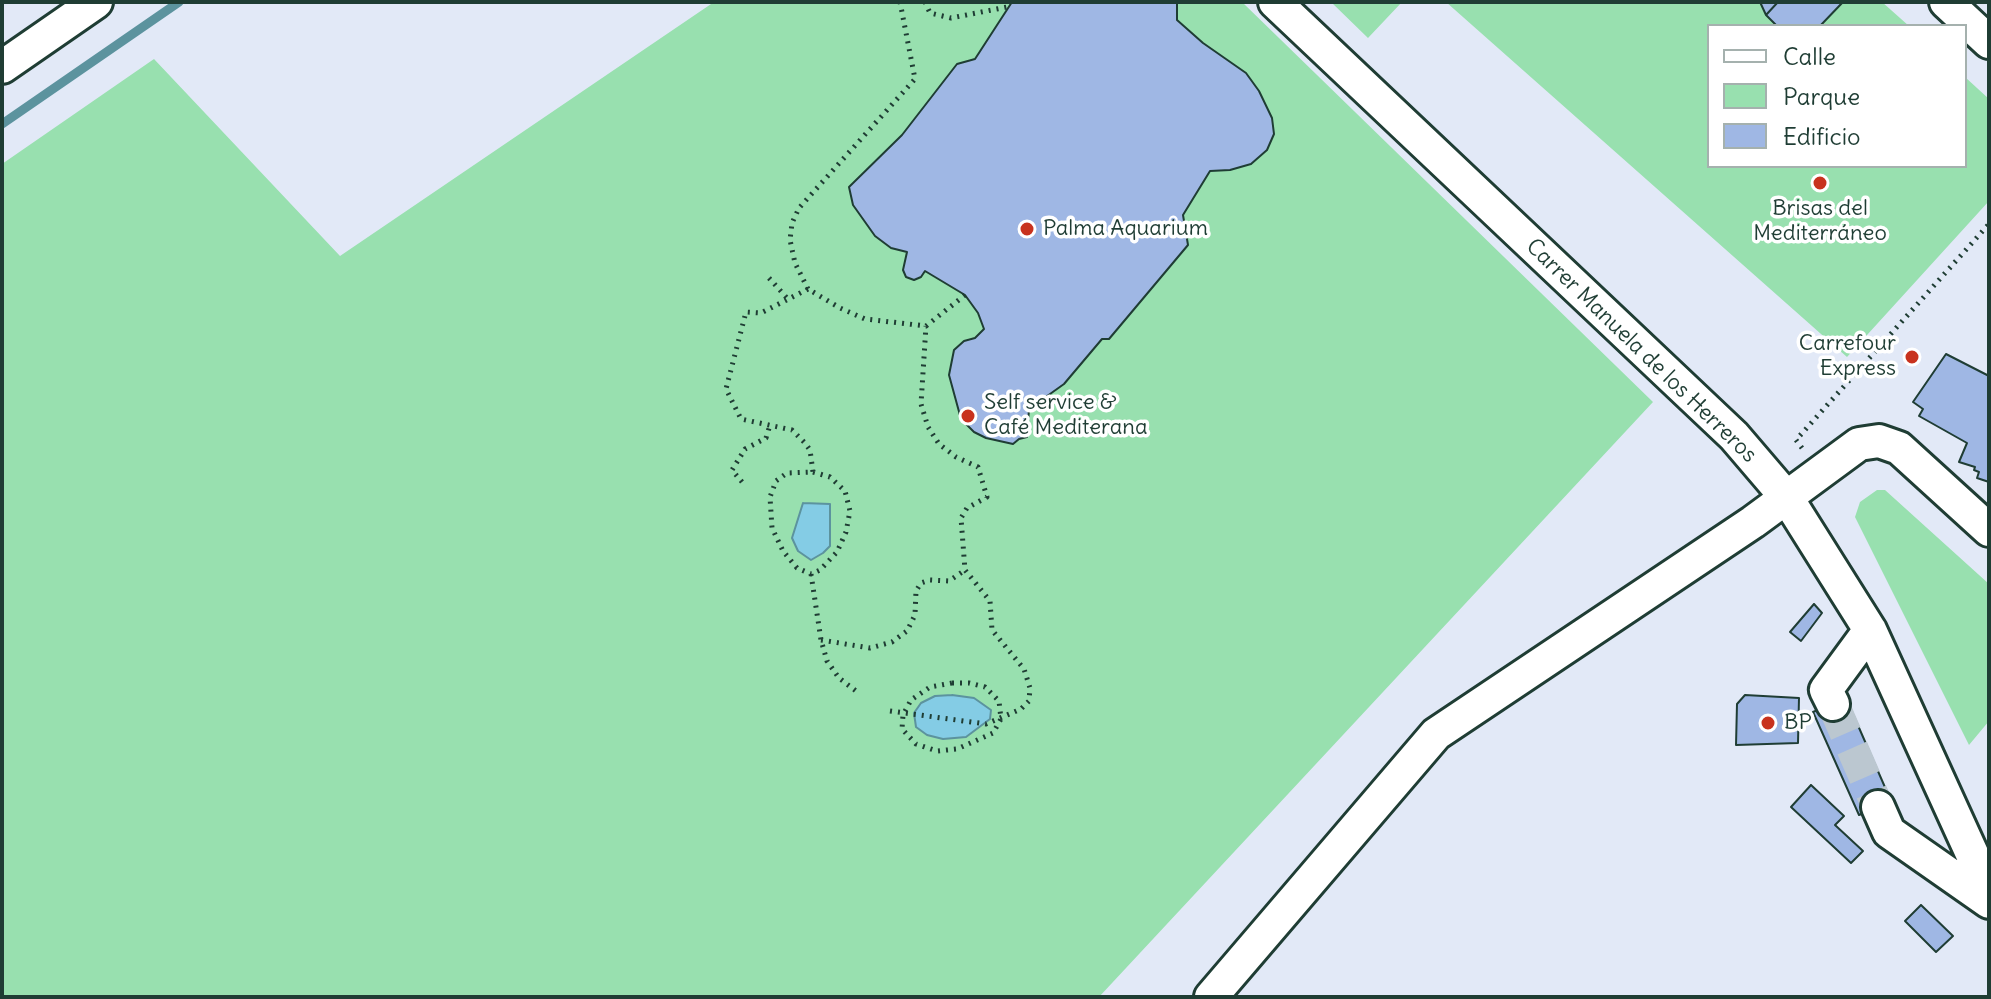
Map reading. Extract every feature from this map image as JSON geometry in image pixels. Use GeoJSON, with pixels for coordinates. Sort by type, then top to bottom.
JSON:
{"type":"FeatureCollection","features":[{"type":"Feature","properties":{"kind":"street","name":"Carrer Manuela de los Herreros"},"geometry":{"type":"LineString","coordinates":[[1275,2],[1682,385],[1734,436],[1787,498],[1870,630],[1989,891]]}},
{"type":"Feature","properties":{"kind":"street"},"geometry":{"type":"LineString","coordinates":[[1946,2],[1989,42]]}},
{"type":"Feature","properties":{"kind":"street"},"geometry":{"type":"LineString","coordinates":[[2,67],[90,4]]}},
{"type":"Feature","properties":{"kind":"street"},"geometry":{"type":"LineString","coordinates":[[1211,997],[1436,734],[1787,498],[1859,444],[1879,441],[1899,448],[1989,530]]}},
{"type":"Feature","properties":{"kind":"street"},"geometry":{"type":"LineString","coordinates":[[1833,704],[1826,690],[1870,630]]}},
{"type":"Feature","properties":{"kind":"street"},"geometry":{"type":"LineString","coordinates":[[1878,807],[1889,832],[1989,902]]}},
{"type":"Feature","properties":{"kind":"path"},"geometry":{"type":"LineString","coordinates":[[900,2],[915,79],[799,208],[792,223],[790,240],[795,263],[808,289],[865,319],[926,326],[965,295]]}},
{"type":"Feature","properties":{"kind":"path"},"geometry":{"type":"LineString","coordinates":[[925,2],[930,13],[951,18],[1007,7]]}},
{"type":"Feature","properties":{"kind":"path"},"geometry":{"type":"LineString","coordinates":[[1820,473],[1796,440],[1989,224]]}},
{"type":"Feature","properties":{"kind":"path"},"geometry":{"type":"LineString","coordinates":[[769,278],[787,298]]}},
{"type":"Feature","properties":{"kind":"path"},"geometry":{"type":"LineString","coordinates":[[808,289],[761,313],[746,312],[726,389],[741,419],[792,430],[810,450],[813,472]]}},
{"type":"Feature","properties":{"kind":"path"},"geometry":{"type":"LineString","coordinates":[[890,711],[986,724],[1021,709],[1029,701],[1030,688],[1024,669],[992,630],[990,601],[965,570],[961,518],[967,508],[987,497],[978,467],[956,457],[939,444],[928,427],[921,404],[926,326]]}},
{"type":"Feature","properties":{"kind":"path"},"geometry":{"type":"LineString","coordinates":[[742,482],[732,470],[745,449],[766,438],[770,425]]}},
{"type":"Feature","properties":{"kind":"path"},"geometry":{"type":"LineString","coordinates":[[813,472],[830,477],[845,491],[850,511],[846,532],[837,552],[820,570],[811,574],[797,568],[783,551],[772,528],[770,497],[776,481],[787,473],[813,472]]}},
{"type":"Feature","properties":{"kind":"path"},"geometry":{"type":"LineString","coordinates":[[821,640],[870,648],[892,642],[907,631],[915,615],[916,591],[921,583],[949,581],[965,570]]}},
{"type":"Feature","properties":{"kind":"path"},"geometry":{"type":"LineString","coordinates":[[811,574],[827,661],[839,678],[856,691]]}},
{"type":"Feature","properties":{"kind":"path"},"geometry":{"type":"LineString","coordinates":[[969,683],[985,687],[999,701],[1001,719],[993,733],[977,742],[957,749],[937,751],[916,744],[902,729],[903,715],[911,700],[930,687],[969,683]]}},
{"type":"Feature","properties":{"kind":"green space"},"geometry":{"type":"Polygon","coordinates":[[[714,2],[1242,2],[1653,402],[1099,997],[2,997],[2,164],[154,59],[340,256],[714,2]]]}},
{"type":"Feature","properties":{"kind":"green space"},"geometry":{"type":"Polygon","coordinates":[[[1331,2],[1402,2],[1368,38],[1331,2]]]}},
{"type":"Feature","properties":{"kind":"green space","name":"Brisas del Mediterráneo"},"geometry":{"type":"Polygon","coordinates":[[[1446,2],[1882,2],[1907,24],[1707,24],[1707,168],[1967,168],[1967,79],[1989,99],[1989,201],[1847,357],[1446,2]]]}},
{"type":"Feature","properties":{"kind":"green space"},"geometry":{"type":"Polygon","coordinates":[[[1877,490],[1885,490],[1989,584],[1989,721],[1969,745],[1855,517],[1860,502],[1877,490]]]}},
{"type":"Feature","properties":{"kind":"water"},"geometry":{"type":"Polygon","coordinates":[[[803,503],[830,504],[830,546],[811,560],[798,551],[792,538],[803,503]]]}},
{"type":"Feature","properties":{"kind":"water"},"geometry":{"type":"Polygon","coordinates":[[[935,696],[974,698],[991,710],[990,719],[966,737],[943,739],[927,735],[916,727],[914,713],[921,703],[935,696]]]}},
{"type":"Feature","properties":{"kind":"building","name":"Palma Aquarium"},"geometry":{"type":"Polygon","coordinates":[[[1012,2],[1177,2],[1177,20],[1203,43],[1246,73],[1259,91],[1272,118],[1274,134],[1267,150],[1251,164],[1210,171],[1183,215],[1188,245],[1109,339],[1102,339],[1064,384],[1029,409],[1027,437],[1013,444],[986,438],[974,432],[961,419],[949,375],[954,350],[984,329],[978,313],[965,295],[925,271],[914,280],[906,277],[903,270],[907,252],[891,248],[875,236],[853,205],[849,187],[902,135],[957,64],[975,59],[1012,2]]]}},
{"type":"Feature","properties":{"kind":"building"},"geometry":{"type":"Polygon","coordinates":[[[1760,2],[1778,2],[1766,15],[1760,2]]]}},
{"type":"Feature","properties":{"kind":"building"},"geometry":{"type":"Polygon","coordinates":[[[1778,2],[1843,2],[1822,24],[1775,24],[1766,15],[1778,2]]]}},
{"type":"Feature","properties":{"kind":"building"},"geometry":{"type":"Polygon","coordinates":[[[1946,354],[1989,376],[1989,482],[1977,478],[1979,472],[1974,470],[1975,467],[1959,462],[1967,443],[1919,416],[1923,409],[1913,402],[1946,354]]]}},
{"type":"Feature","properties":{"kind":"building"},"geometry":{"type":"Polygon","coordinates":[[[1814,604],[1822,613],[1801,641],[1790,632],[1814,604]]]}},
{"type":"Feature","properties":{"kind":"building","name":"BP"},"geometry":{"type":"Polygon","coordinates":[[[1745,695],[1799,698],[1798,743],[1736,745],[1737,704],[1745,695]]]}},
{"type":"Feature","properties":{"kind":"building"},"geometry":{"type":"Polygon","coordinates":[[[1846,698],[1891,801],[1859,815],[1813,712],[1846,698]]]}},
{"type":"Feature","properties":{"kind":"building"},"geometry":{"type":"Polygon","coordinates":[[[1811,785],[1844,816],[1835,825],[1863,851],[1851,863],[1791,807],[1811,785]]]}},
{"type":"Feature","properties":{"kind":"building"},"geometry":{"type":"Polygon","coordinates":[[[1921,905],[1953,936],[1936,952],[1905,921],[1921,905]]]}},
{"type":"Feature","properties":{"kind":"waterway"},"geometry":{"type":"LineString","coordinates":[[2,124],[179,2]]}},
{"type":"Feature","properties":{"kind":"tunnel"},"geometry":{"type":"LineString","coordinates":[[1833,704],[1878,807]]}},
{"type":"Feature","properties":{"kind":"place","name":"Brisas del Mediterráneo"},"geometry":{"type":"Point","coordinates":[1820,183]}},
{"type":"Feature","properties":{"kind":"place","name":"Palma Aquarium"},"geometry":{"type":"Point","coordinates":[1027,229]}},
{"type":"Feature","properties":{"kind":"place","name":"Carrefour Express"},"geometry":{"type":"Point","coordinates":[1912,357]}},
{"type":"Feature","properties":{"kind":"place","name":"Self service & Café Mediterana"},"geometry":{"type":"Point","coordinates":[968,416]}},
{"type":"Feature","properties":{"kind":"place","name":"BP"},"geometry":{"type":"Point","coordinates":[1768,723]}}]}
